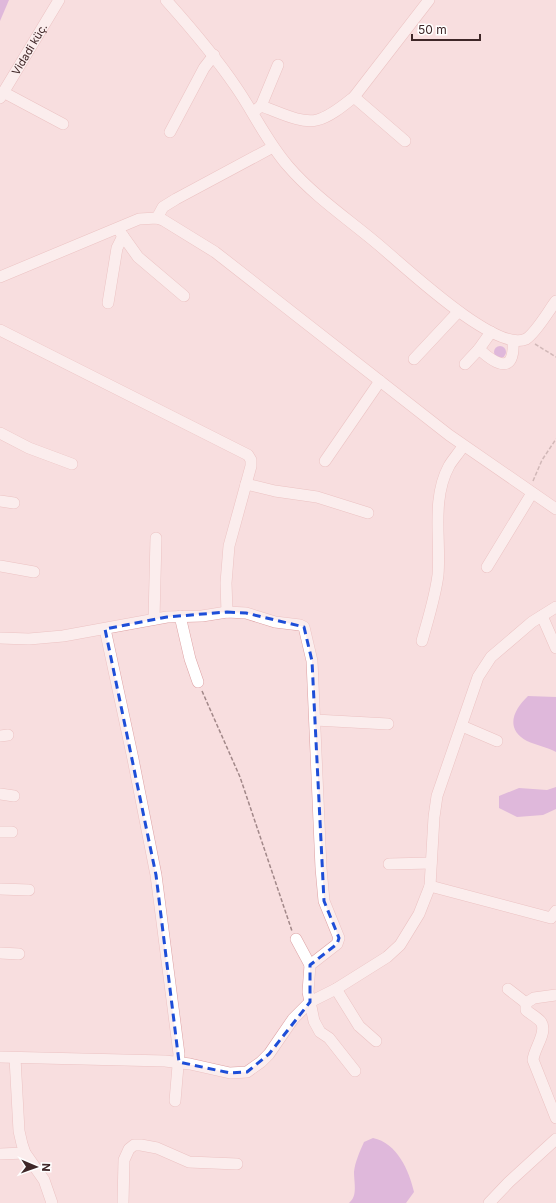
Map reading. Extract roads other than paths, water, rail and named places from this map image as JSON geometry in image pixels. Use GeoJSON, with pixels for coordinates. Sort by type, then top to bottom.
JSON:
{"type":"FeatureCollection","features":[{"type":"Feature","properties":{"kind":"street","name":"Vidadi küç."},"geometry":{"type":"LineString","coordinates":[[2,95],[59,0]]}},
{"type":"Feature","properties":{"kind":"street"},"geometry":{"type":"LineString","coordinates":[[166,0],[257,109],[272,147],[303,183],[375,241],[458,312],[491,332],[513,341],[526,338],[536,329],[556,301]]}},
{"type":"Feature","properties":{"kind":"street"},"geometry":{"type":"LineString","coordinates":[[257,109],[304,120],[318,120],[339,108],[354,97],[429,0]]}},
{"type":"Feature","properties":{"kind":"street"},"geometry":{"type":"LineString","coordinates":[[170,132],[204,68],[214,56]]}},
{"type":"Feature","properties":{"kind":"street"},"geometry":{"type":"LineString","coordinates":[[257,109],[278,65]]}},
{"type":"Feature","properties":{"kind":"street"},"geometry":{"type":"LineString","coordinates":[[2,95],[63,124]]}},
{"type":"Feature","properties":{"kind":"street"},"geometry":{"type":"LineString","coordinates":[[354,97],[405,141]]}},
{"type":"Feature","properties":{"kind":"street"},"geometry":{"type":"LineString","coordinates":[[157,218],[163,207],[272,147]]}},
{"type":"Feature","properties":{"kind":"street"},"geometry":{"type":"LineString","coordinates":[[0,277],[120,233],[139,220],[157,218],[178,228],[239,269],[463,446],[556,509]]}},
{"type":"Feature","properties":{"kind":"street"},"geometry":{"type":"LineString","coordinates":[[120,233],[138,257],[184,296]]}},
{"type":"Feature","properties":{"kind":"street"},"geometry":{"type":"LineString","coordinates":[[108,303],[120,233]]}},
{"type":"Feature","properties":{"kind":"street"},"geometry":{"type":"LineString","coordinates":[[414,359],[458,312]]}},
{"type":"Feature","properties":{"kind":"street"},"geometry":{"type":"LineString","coordinates":[[0,330],[248,455],[251,460],[251,466],[229,546],[226,583],[227,612]]}},
{"type":"Feature","properties":{"kind":"street"},"geometry":{"type":"LineString","coordinates":[[465,364],[479,349],[491,332]]}},
{"type":"Feature","properties":{"kind":"street"},"geometry":{"type":"LineString","coordinates":[[479,349],[492,361],[499,364],[508,362],[512,358],[513,341]]}},
{"type":"Feature","properties":{"kind":"street"},"geometry":{"type":"LineString","coordinates":[[325,460],[380,381]]}},
{"type":"Feature","properties":{"kind":"street"},"geometry":{"type":"LineString","coordinates":[[0,433],[29,448],[72,464]]}},
{"type":"Feature","properties":{"kind":"street"},"geometry":{"type":"LineString","coordinates":[[422,641],[435,595],[437,581],[438,513],[443,485],[449,467],[463,446]]}},
{"type":"Feature","properties":{"kind":"street"},"geometry":{"type":"LineString","coordinates":[[246,484],[276,491],[316,497],[368,513]]}},
{"type":"Feature","properties":{"kind":"street"},"geometry":{"type":"LineString","coordinates":[[488,567],[532,493]]}},
{"type":"Feature","properties":{"kind":"street"},"geometry":{"type":"LineString","coordinates":[[0,501],[14,502]]}},
{"type":"Feature","properties":{"kind":"street"},"geometry":{"type":"LineString","coordinates":[[154,619],[156,538]]}},
{"type":"Feature","properties":{"kind":"street"},"geometry":{"type":"LineString","coordinates":[[0,566],[34,572]]}},
{"type":"Feature","properties":{"kind":"street"},"geometry":{"type":"LineString","coordinates":[[0,1057],[179,1062],[230,1073],[247,1072],[261,1062],[269,1054],[294,1019],[310,1002],[336,989],[387,957],[396,949],[419,914],[430,886],[434,807],[478,677],[484,665],[491,657],[542,616],[556,607]]}},
{"type":"Feature","properties":{"kind":"street"},"geometry":{"type":"LineString","coordinates":[[0,638],[29,639],[105,629],[154,619],[180,616],[202,616],[227,612],[246,613],[275,622],[304,627],[312,661],[320,868],[324,901],[339,938],[337,944],[310,965]]}},
{"type":"Feature","properties":{"kind":"street"},"geometry":{"type":"LineString","coordinates":[[180,616],[190,659],[198,682]]}},
{"type":"Feature","properties":{"kind":"street"},"geometry":{"type":"LineString","coordinates":[[542,616],[556,648]]}},
{"type":"Feature","properties":{"kind":"street"},"geometry":{"type":"LineString","coordinates":[[105,629],[156,875],[179,1062],[175,1101]]}},
{"type":"Feature","properties":{"kind":"street"},"geometry":{"type":"LineString","coordinates":[[315,720],[388,724]]}},
{"type":"Feature","properties":{"kind":"street"},"geometry":{"type":"LineString","coordinates":[[462,726],[497,741]]}},
{"type":"Feature","properties":{"kind":"street"},"geometry":{"type":"LineString","coordinates":[[0,794],[14,796]]}},
{"type":"Feature","properties":{"kind":"street"},"geometry":{"type":"LineString","coordinates":[[0,832],[12,832]]}},
{"type":"Feature","properties":{"kind":"street"},"geometry":{"type":"LineString","coordinates":[[389,864],[431,863]]}},
{"type":"Feature","properties":{"kind":"street"},"geometry":{"type":"LineString","coordinates":[[430,886],[554,916]]}},
{"type":"Feature","properties":{"kind":"street"},"geometry":{"type":"LineString","coordinates":[[0,889],[29,890]]}},
{"type":"Feature","properties":{"kind":"street"},"geometry":{"type":"LineString","coordinates":[[296,938],[310,965],[308,992],[317,1028],[329,1038],[355,1072]]}},
{"type":"Feature","properties":{"kind":"street"},"geometry":{"type":"LineString","coordinates":[[0,953],[19,954]]}},
{"type":"Feature","properties":{"kind":"street"},"geometry":{"type":"LineString","coordinates":[[336,989],[359,1026],[376,1041]]}},
{"type":"Feature","properties":{"kind":"street"},"geometry":{"type":"LineString","coordinates":[[508,989],[526,1003]]}},
{"type":"Feature","properties":{"kind":"street"},"geometry":{"type":"LineString","coordinates":[[526,1003],[534,998],[556,995]]}},
{"type":"Feature","properties":{"kind":"street"},"geometry":{"type":"LineString","coordinates":[[526,1003],[526,1010],[540,1020],[544,1027],[542,1035],[534,1051],[533,1060],[556,1118]]}},
{"type":"Feature","properties":{"kind":"street"},"geometry":{"type":"LineString","coordinates":[[15,1058],[19,1131],[25,1153],[44,1180],[52,1203]]}},
{"type":"Feature","properties":{"kind":"street"},"geometry":{"type":"LineString","coordinates":[[489,1203],[509,1182],[556,1139]]}},
{"type":"Feature","properties":{"kind":"street"},"geometry":{"type":"LineString","coordinates":[[123,1203],[124,1160],[129,1149],[134,1145],[157,1148],[189,1162],[237,1164]]}},
{"type":"Feature","properties":{"kind":"street"},"geometry":{"type":"LineString","coordinates":[[0,1154],[25,1153]]}}]}
